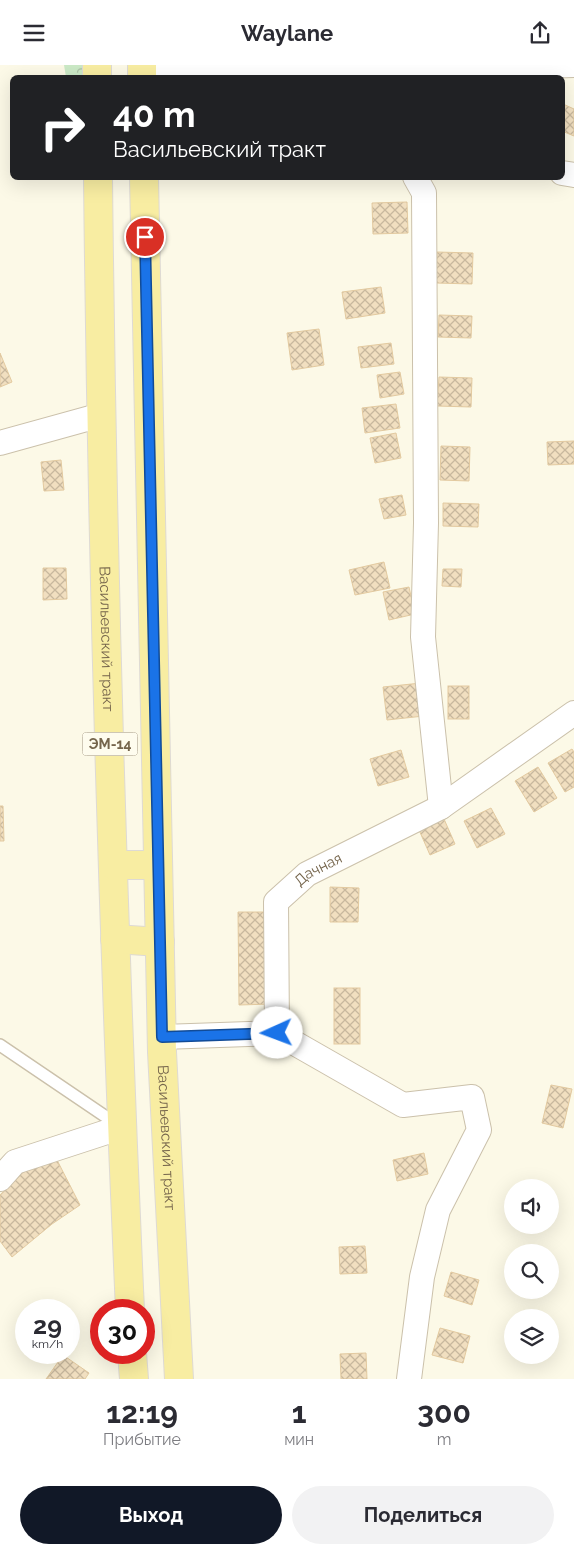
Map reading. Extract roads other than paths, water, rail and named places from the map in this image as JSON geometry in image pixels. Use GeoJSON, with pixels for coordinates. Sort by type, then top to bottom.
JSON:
{"type":"FeatureCollection","features":[{"type":"Feature","properties":{"kind":"main road","name":"Васильевский тракт"},"geometry":{"type":"LineString","coordinates":[[98,180],[101,415],[115,939],[130,1299]]}},
{"type":"Feature","properties":{"kind":"main road","name":"Васильевский тракт"},"geometry":{"type":"LineString","coordinates":[[144,180],[162,1037],[180,1379]]}},
{"type":"Feature","properties":{"kind":"main road"},"geometry":{"type":"LineString","coordinates":[[113,865],[158,865]]}},
{"type":"Feature","properties":{"kind":"main road"},"geometry":{"type":"LineString","coordinates":[[115,939],[160,942]]}},
{"type":"Feature","properties":{"kind":"street"},"geometry":{"type":"LineString","coordinates":[[142,71],[377,74],[574,65]]}},
{"type":"Feature","properties":{"kind":"street"},"geometry":{"type":"LineString","coordinates":[[417,180],[424,193],[426,523],[423,637],[441,807]]}},
{"type":"Feature","properties":{"kind":"street"},"geometry":{"type":"LineString","coordinates":[[0,443],[101,415]]}},
{"type":"Feature","properties":{"kind":"street","name":"Дачная"},"geometry":{"type":"LineString","coordinates":[[277,1033],[276,901],[307,874],[441,807],[574,713]]}},
{"type":"Feature","properties":{"kind":"street"},"geometry":{"type":"LineString","coordinates":[[162,1037],[277,1033],[403,1105],[472,1097],[478,1130],[438,1210],[422,1277],[409,1379]]}},
{"type":"Feature","properties":{"kind":"street"},"geometry":{"type":"LineString","coordinates":[[0,1179],[15,1162],[122,1127]]}},
{"type":"Feature","properties":{"kind":"lane"},"geometry":{"type":"LineString","coordinates":[[0,1045],[122,1127]]}}]}
